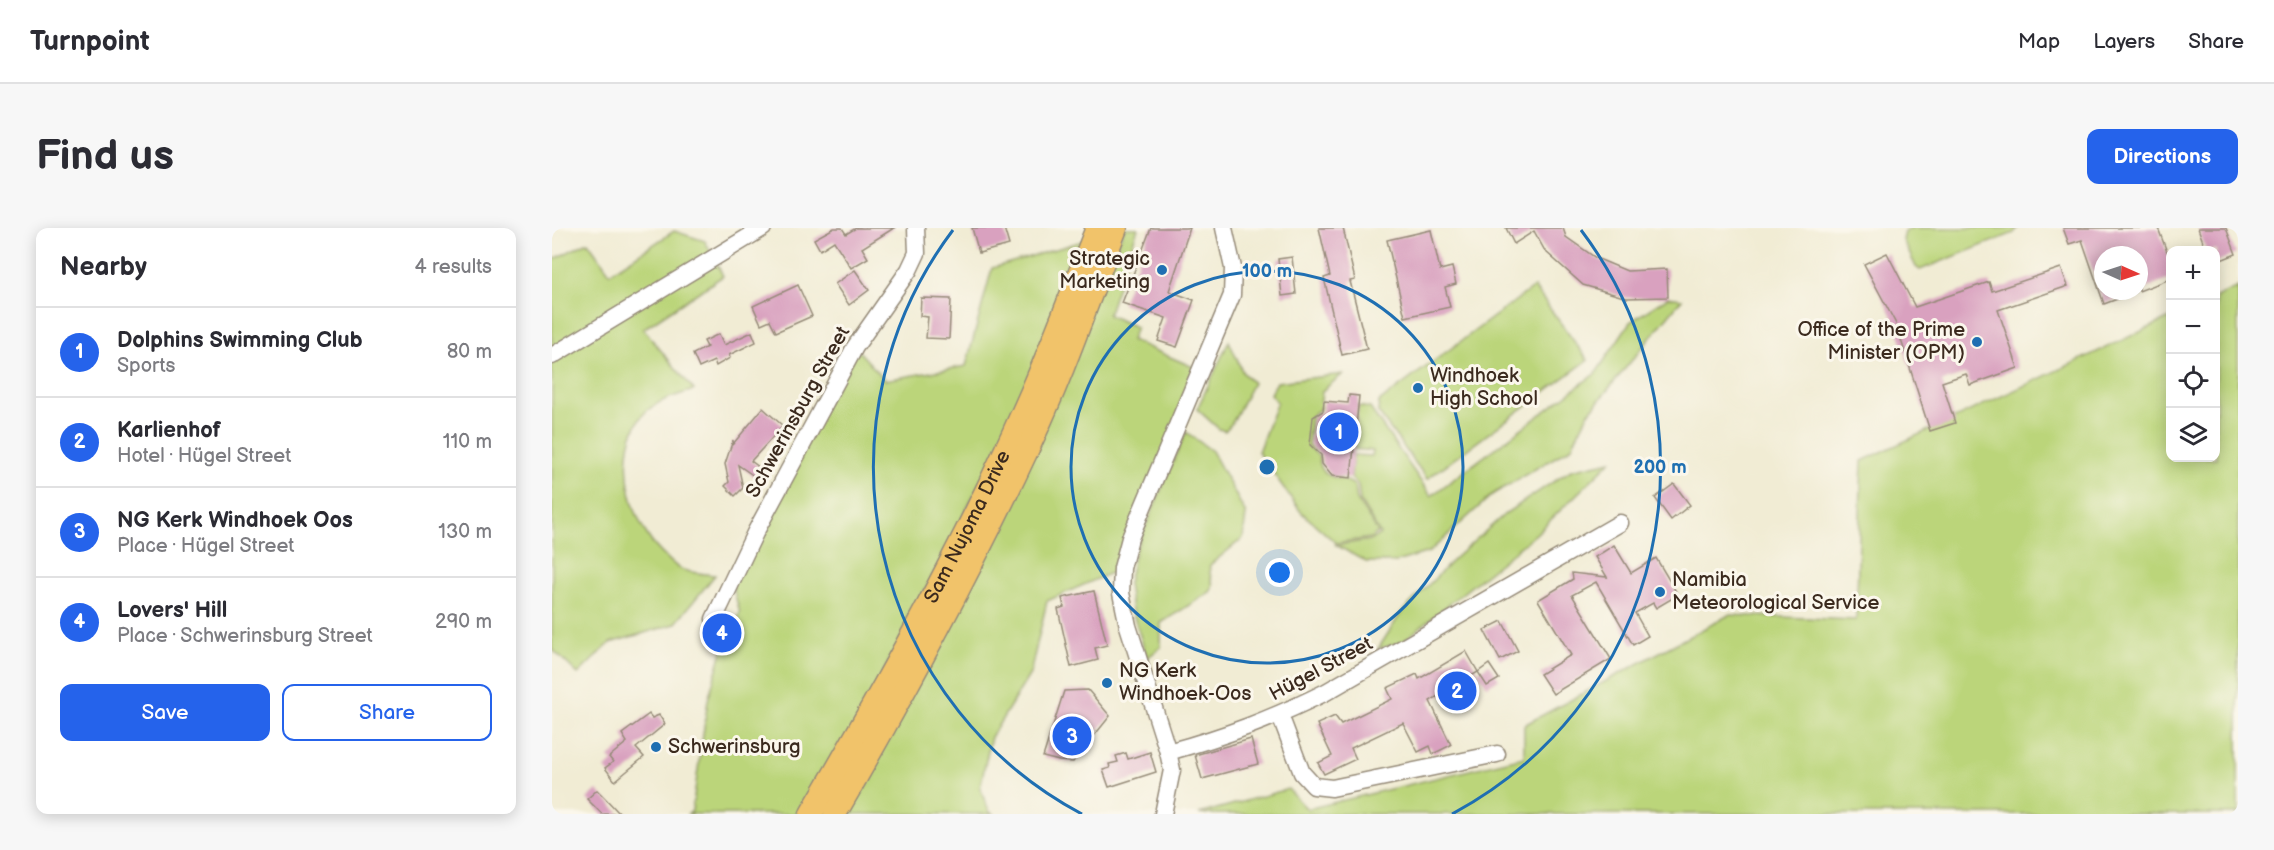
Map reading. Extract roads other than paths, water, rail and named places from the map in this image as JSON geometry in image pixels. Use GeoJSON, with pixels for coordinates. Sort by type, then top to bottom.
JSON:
{"type":"FeatureCollection","features":[{"type":"Feature","properties":{"kind":"highway","name":"Sam Nujoma Drive"},"geometry":{"type":"LineString","coordinates":[[811,814],[922,617],[978,506],[1030,396],[1060,325],[1096,228]]}},
{"type":"Feature","properties":{"kind":"highway","name":"Sam Nujoma Drive"},"geometry":{"type":"LineString","coordinates":[[835,814],[905,693],[1030,444],[1056,385],[1116,228]]}},
{"type":"Feature","properties":{"kind":"street"},"geometry":{"type":"LineString","coordinates":[[552,356],[763,228]]}},
{"type":"Feature","properties":{"kind":"street","name":"Schwerinsburg Street"},"geometry":{"type":"LineString","coordinates":[[714,619],[755,533],[855,347],[909,270],[917,253],[916,228]]}},
{"type":"Feature","properties":{"kind":"street"},"geometry":{"type":"LineString","coordinates":[[1163,814],[1172,770],[1128,626],[1120,592],[1120,579],[1124,555],[1130,538],[1232,295],[1233,268],[1224,228]]}},
{"type":"Feature","properties":{"kind":"street","name":"Hügel Street"},"geometry":{"type":"LineString","coordinates":[[1168,752],[1213,740],[1280,715],[1336,686],[1620,523]]}},
{"type":"Feature","properties":{"kind":"street"},"geometry":{"type":"LineString","coordinates":[[1280,715],[1302,773],[1308,781],[1320,788],[1366,782],[1497,754]]}},
{"type":"Feature","properties":{"kind":"place","name":"Strategic Marketing"},"geometry":{"type":"Point","coordinates":[1162,270]}},
{"type":"Feature","properties":{"kind":"place","name":"Office of the Prime Minister (OPM)"},"geometry":{"type":"Point","coordinates":[1977,342]}},
{"type":"Feature","properties":{"kind":"place","name":"Windhoek High School"},"geometry":{"type":"Point","coordinates":[1418,388]}},
{"type":"Feature","properties":{"kind":"place","name":"Dolphins Swimming Club"},"geometry":{"type":"Point","coordinates":[1339,432]}},
{"type":"Feature","properties":{"kind":"place","name":"Namibia Meteorological Service"},"geometry":{"type":"Point","coordinates":[1660,592]}},
{"type":"Feature","properties":{"kind":"place","name":"Lovers' Hill"},"geometry":{"type":"Point","coordinates":[722,633]}},
{"type":"Feature","properties":{"kind":"place","name":"NG Kerk Windhoek-Oos"},"geometry":{"type":"Point","coordinates":[1107,683]}},
{"type":"Feature","properties":{"kind":"place","name":"Karlienhof"},"geometry":{"type":"Point","coordinates":[1457,691]}},
{"type":"Feature","properties":{"kind":"place","name":"NG Kerk Windhoek Oos"},"geometry":{"type":"Point","coordinates":[1072,736]}},
{"type":"Feature","properties":{"kind":"place","name":"Schwerinsburg"},"geometry":{"type":"Point","coordinates":[656,747]}}]}
